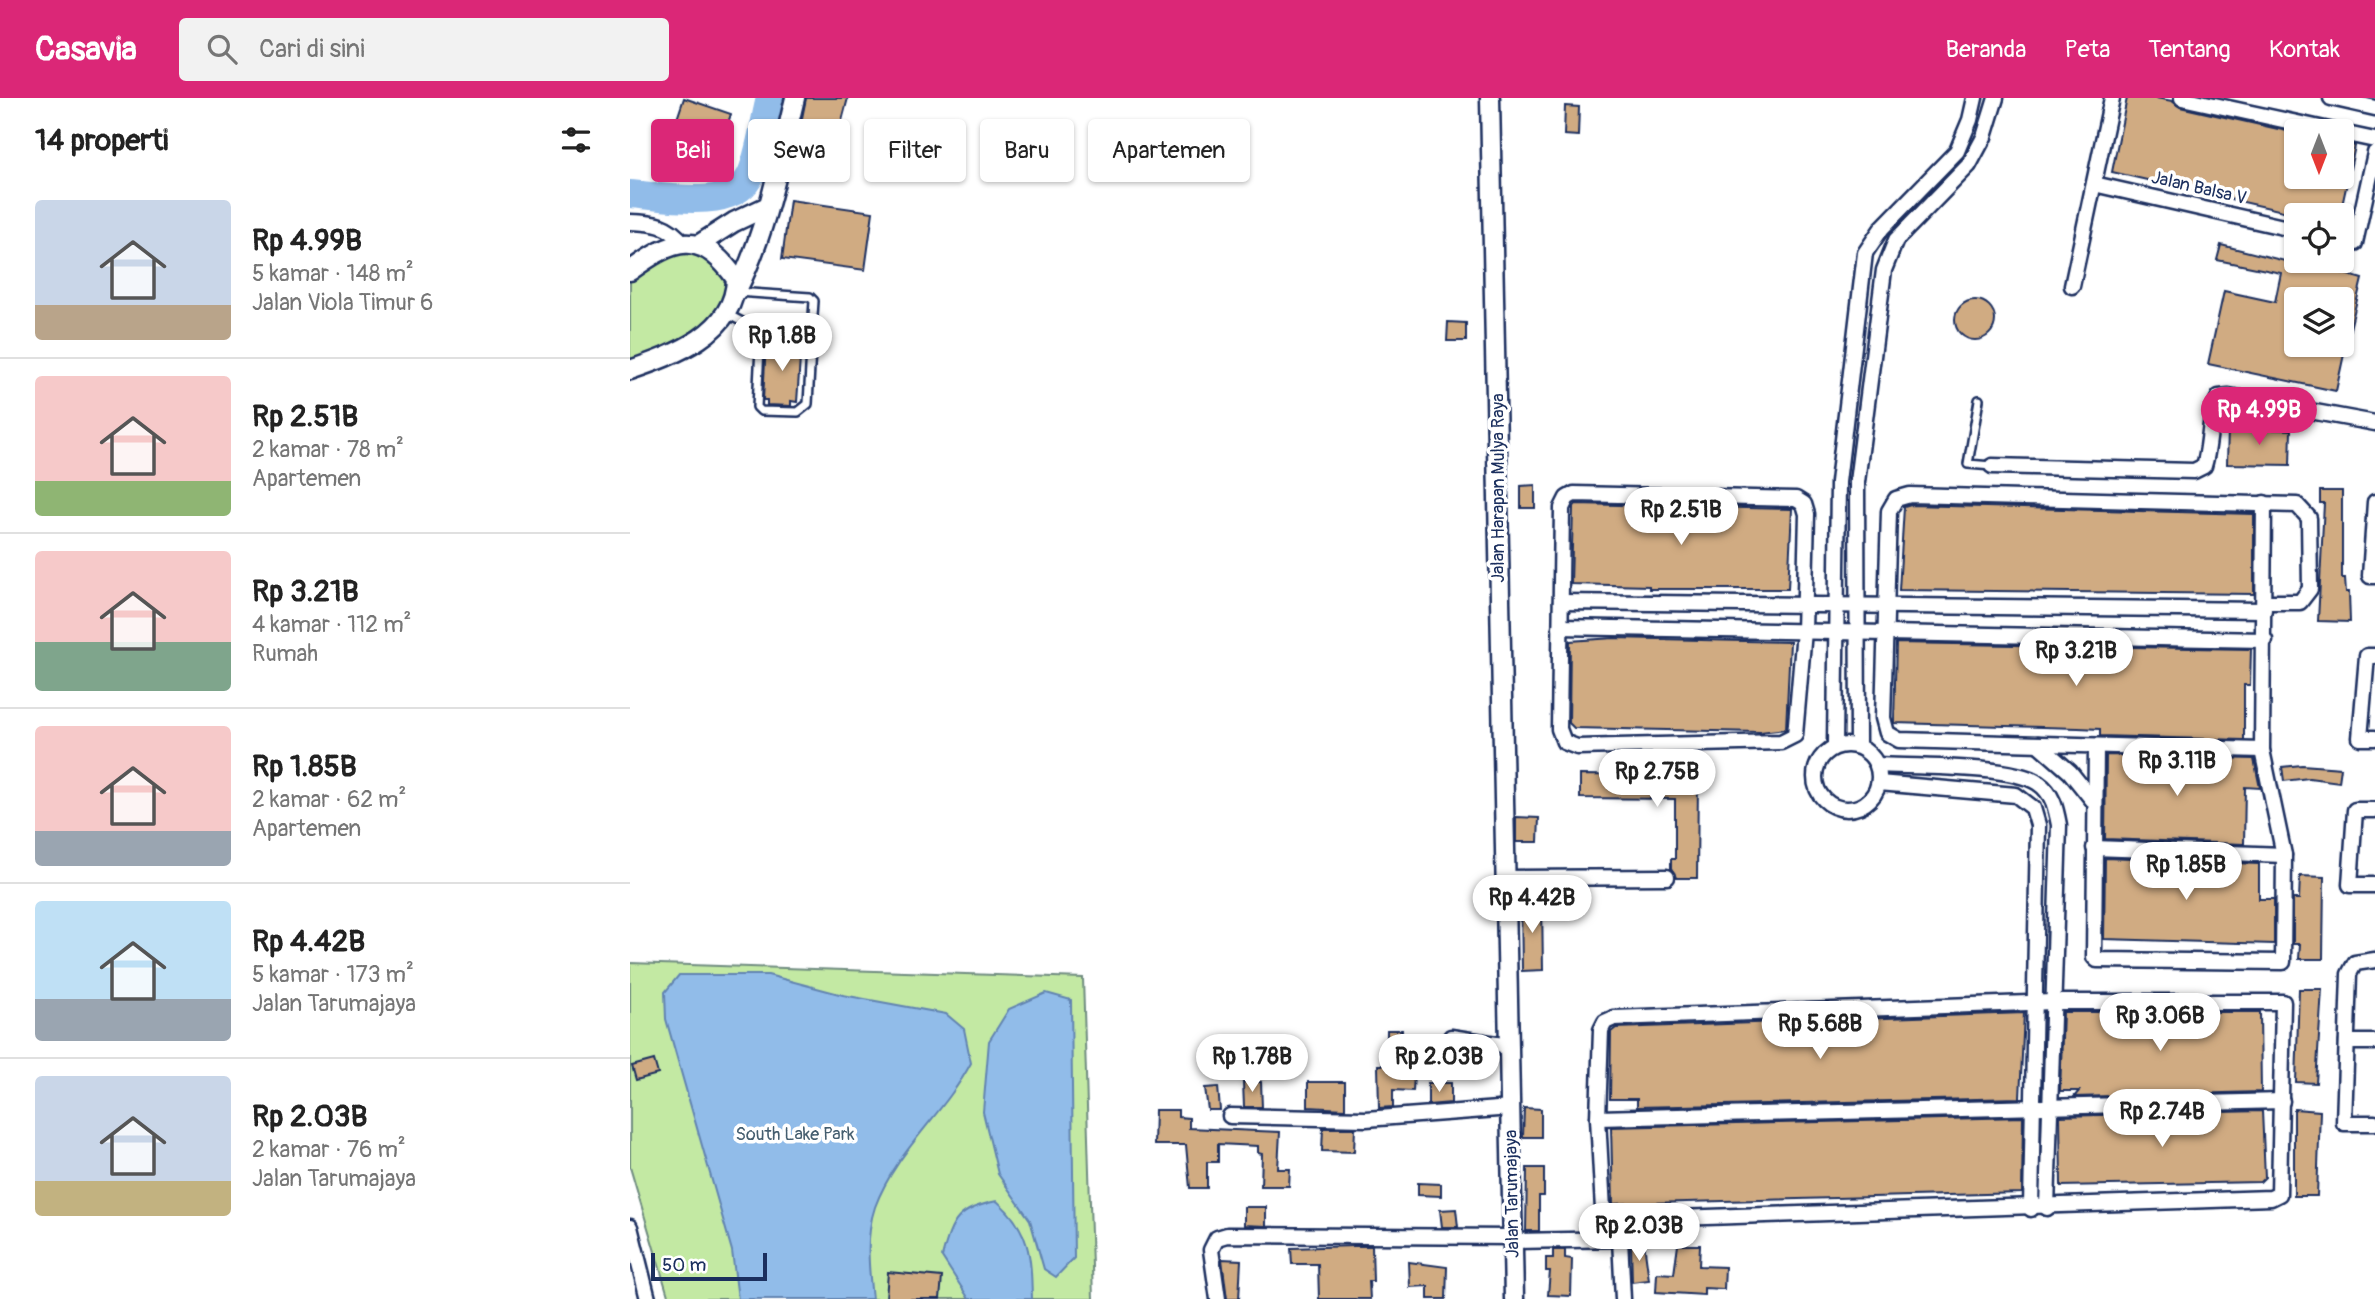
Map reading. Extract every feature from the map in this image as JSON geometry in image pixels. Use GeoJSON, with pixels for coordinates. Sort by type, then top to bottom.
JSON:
{"type":"FeatureCollection","features":[{"type":"Feature","properties":{"kind":"street"},"geometry":{"type":"LineString","coordinates":[[630,370],[670,357],[716,327],[727,314],[749,267],[768,206],[795,98]]}},
{"type":"Feature","properties":{"kind":"street","name":"Jalan Harapan Mulya Raya"},"geometry":{"type":"LineString","coordinates":[[1490,98],[1506,878]]}},
{"type":"Feature","properties":{"kind":"street"},"geometry":{"type":"LineString","coordinates":[[1835,745],[1838,482],[1866,253],[1882,228],[1957,151],[1970,120],[1975,98]]}},
{"type":"Feature","properties":{"kind":"street"},"geometry":{"type":"LineString","coordinates":[[1858,746],[1857,482],[1884,270],[1896,240],[1969,165],[1984,137],[1996,98]]}},
{"type":"Feature","properties":{"kind":"street"},"geometry":{"type":"LineString","coordinates":[[2072,286],[2112,98]]}},
{"type":"Feature","properties":{"kind":"street"},"geometry":{"type":"LineString","coordinates":[[2182,98],[2284,120]]}},
{"type":"Feature","properties":{"kind":"street"},"geometry":{"type":"LineString","coordinates":[[2331,98],[2375,108]]}},
{"type":"Feature","properties":{"kind":"street"},"geometry":{"type":"LineString","coordinates":[[2354,136],[2375,140]]}},
{"type":"Feature","properties":{"kind":"street"},"geometry":{"type":"LineString","coordinates":[[2354,222],[2375,153]]}},
{"type":"Feature","properties":{"kind":"street","name":"Jalan Balsa V"},"geometry":{"type":"LineString","coordinates":[[2094,184],[2284,227]]}},
{"type":"Feature","properties":{"kind":"street"},"geometry":{"type":"LineString","coordinates":[[630,271],[660,248],[691,244],[768,206]]}},
{"type":"Feature","properties":{"kind":"street"},"geometry":{"type":"LineString","coordinates":[[630,222],[658,223],[668,227],[691,244],[724,261],[736,279],[736,292]]}},
{"type":"Feature","properties":{"kind":"street"},"geometry":{"type":"LineString","coordinates":[[1992,466],[2194,471],[2204,466],[2214,407],[2220,397],[2229,396],[2375,423]]}},
{"type":"Feature","properties":{"kind":"street"},"geometry":{"type":"LineString","coordinates":[[1838,482],[1857,482]]}},
{"type":"Feature","properties":{"kind":"street"},"geometry":{"type":"LineString","coordinates":[[1574,494],[1796,499],[1804,504],[1807,514],[1804,606],[1798,722],[1795,735],[1788,739],[1781,742],[1577,747],[1564,742],[1559,729],[1562,508],[1567,498],[1574,494]]}},
{"type":"Feature","properties":{"kind":"street"},"geometry":{"type":"LineString","coordinates":[[1561,602],[1886,608],[2264,606],[2300,602],[2310,589],[2309,517],[2305,510],[2297,505],[1910,495],[1896,499],[1889,511],[1886,608],[1886,633],[1883,718],[1887,733],[1899,740],[2262,750]]}},
{"type":"Feature","properties":{"kind":"street"},"geometry":{"type":"LineString","coordinates":[[2373,576],[2374,502]]}},
{"type":"Feature","properties":{"kind":"street"},"geometry":{"type":"LineString","coordinates":[[2096,746],[2093,953],[2097,960],[2283,962],[2284,855],[2262,750],[2265,640],[2264,503]]}},
{"type":"Feature","properties":{"kind":"street"},"geometry":{"type":"LineString","coordinates":[[1560,627],[2265,640]]}},
{"type":"Feature","properties":{"kind":"street"},"geometry":{"type":"LineString","coordinates":[[2368,738],[2371,656]]}},
{"type":"Feature","properties":{"kind":"street"},"geometry":{"type":"LineString","coordinates":[[2038,744],[2070,772],[2095,803]]}},
{"type":"Feature","properties":{"kind":"street"},"geometry":{"type":"LineString","coordinates":[[1878,765],[1880,783],[1868,802],[1846,810],[1825,802],[1814,782],[1818,760],[1835,745],[1858,746],[1878,765],[2015,774],[2039,783],[2055,802],[2059,825],[2047,1208]]}},
{"type":"Feature","properties":{"kind":"street"},"geometry":{"type":"LineString","coordinates":[[1880,783],[2016,795],[2033,808],[2038,825],[2031,1209]]}},
{"type":"Feature","properties":{"kind":"street"},"geometry":{"type":"LineString","coordinates":[[2375,810],[2355,810],[2350,885],[2375,885]]}},
{"type":"Feature","properties":{"kind":"street"},"geometry":{"type":"LineString","coordinates":[[2094,848],[2284,855]]}},
{"type":"Feature","properties":{"kind":"street"},"geometry":{"type":"LineString","coordinates":[[1506,878],[1667,877]]}},
{"type":"Feature","properties":{"kind":"street","name":"Jalan Tarumajaya"},"geometry":{"type":"LineString","coordinates":[[1506,878],[1502,1044],[1508,1109],[1509,1238],[1514,1299]]}},
{"type":"Feature","properties":{"kind":"street"},"geometry":{"type":"LineString","coordinates":[[2369,960],[2355,963],[2349,974],[2344,1123],[2375,1123]]}},
{"type":"Feature","properties":{"kind":"street"},"geometry":{"type":"LineString","coordinates":[[2053,1002],[2283,1002],[2279,1194],[2271,1198],[2031,1209],[1619,1220],[1603,1210],[1598,1118],[1601,1030],[1605,1022],[1614,1018],[2053,1002]]}},
{"type":"Feature","properties":{"kind":"street"},"geometry":{"type":"LineString","coordinates":[[1451,1037],[1502,1044]]}},
{"type":"Feature","properties":{"kind":"street"},"geometry":{"type":"LineString","coordinates":[[2347,1042],[2375,1042]]}},
{"type":"Feature","properties":{"kind":"street"},"geometry":{"type":"LineString","coordinates":[[1598,1118],[2282,1101]]}},
{"type":"Feature","properties":{"kind":"street"},"geometry":{"type":"LineString","coordinates":[[1230,1116],[1366,1119],[1508,1109]]}},
{"type":"Feature","properties":{"kind":"street"},"geometry":{"type":"LineString","coordinates":[[630,1227],[648,1299]]}},
{"type":"Feature","properties":{"kind":"street"},"geometry":{"type":"LineString","coordinates":[[1218,1299],[1211,1250],[1217,1238],[1227,1235],[1620,1239],[1623,1299]]}},
{"type":"Feature","properties":{"kind":"lane"},"geometry":{"type":"LineString","coordinates":[[736,292],[810,297],[814,301],[808,404],[798,412],[761,411],[757,407],[761,327]]}},
{"type":"Feature","properties":{"kind":"lane"},"geometry":{"type":"LineString","coordinates":[[727,314],[750,326],[811,331]]}},
{"type":"Feature","properties":{"kind":"lane"},"geometry":{"type":"LineString","coordinates":[[1979,400],[1968,464],[1992,466]]}},
{"type":"Feature","properties":{"kind":"green space"},"geometry":{"type":"Polygon","coordinates":[[[684,244],[736,279],[716,327],[630,370],[630,271],[684,244]]]}},
{"type":"Feature","properties":{"kind":"green space","name":"South Lake Park"},"geometry":{"type":"Polygon","coordinates":[[[630,963],[1083,978],[1093,1299],[669,1299],[630,1167],[630,963]]]}},
{"type":"Feature","properties":{"kind":"water"},"geometry":{"type":"Polygon","coordinates":[[[679,975],[768,975],[843,995],[946,1014],[964,1029],[971,1063],[960,1082],[895,1168],[875,1207],[869,1241],[872,1299],[738,1299],[732,1251],[666,1019],[665,992],[679,975]]]}},
{"type":"Feature","properties":{"kind":"water"},"geometry":{"type":"Polygon","coordinates":[[[1046,993],[1071,1000],[1074,1258],[1056,1277],[1044,1269],[1030,1220],[998,1174],[983,1112],[989,1041],[1009,1009],[1046,993]]]}},
{"type":"Feature","properties":{"kind":"water"},"geometry":{"type":"Polygon","coordinates":[[[997,1201],[1023,1234],[1031,1270],[1032,1299],[969,1299],[942,1257],[949,1233],[959,1218],[973,1208],[997,1201]]]}},
{"type":"Feature","properties":{"kind":"building"},"geometry":{"type":"Polygon","coordinates":[[[684,98],[731,114],[729,119],[677,119],[684,98]]]}},
{"type":"Feature","properties":{"kind":"building"},"geometry":{"type":"Polygon","coordinates":[[[806,98],[848,98],[842,119],[802,119],[806,98]]]}},
{"type":"Feature","properties":{"kind":"building"},"geometry":{"type":"Polygon","coordinates":[[[2127,98],[2156,98],[2172,101],[2180,107],[2284,130],[2284,189],[2346,189],[2343,203],[2284,203],[2284,211],[2112,172],[2127,98]]]}},
{"type":"Feature","properties":{"kind":"building"},"geometry":{"type":"Polygon","coordinates":[[[1565,106],[1579,107],[1578,136],[1564,135],[1565,106]]]}},
{"type":"Feature","properties":{"kind":"building"},"geometry":{"type":"Polygon","coordinates":[[[790,200],[873,212],[865,270],[782,259],[790,200]]]}},
{"type":"Feature","properties":{"kind":"building"},"geometry":{"type":"Polygon","coordinates":[[[2221,245],[2284,261],[2284,273],[2342,273],[2362,279],[2354,312],[2354,287],[2284,287],[2284,357],[2343,357],[2336,391],[2208,364],[2224,291],[2275,302],[2281,273],[2217,260],[2221,245]]]}},
{"type":"Feature","properties":{"kind":"building"},"geometry":{"type":"Polygon","coordinates":[[[1975,300],[1989,306],[1995,320],[1989,334],[1975,340],[1961,334],[1955,320],[1961,306],[1975,300]]]}},
{"type":"Feature","properties":{"kind":"building"},"geometry":{"type":"Polygon","coordinates":[[[1448,322],[1466,323],[1466,341],[1447,341],[1448,322]]]}},
{"type":"Feature","properties":{"kind":"building"},"geometry":{"type":"Polygon","coordinates":[[[766,342],[801,344],[797,402],[791,401],[791,406],[767,405],[767,400],[763,400],[766,342]]]}},
{"type":"Feature","properties":{"kind":"building"},"geometry":{"type":"Polygon","coordinates":[[[2228,428],[2291,430],[2290,465],[2227,464],[2228,428]]]}},
{"type":"Feature","properties":{"kind":"building"},"geometry":{"type":"Polygon","coordinates":[[[1535,485],[1535,508],[1521,508],[1521,486],[1535,485]]]}},
{"type":"Feature","properties":{"kind":"building"},"geometry":{"type":"Polygon","coordinates":[[[2320,491],[2342,491],[2342,578],[2345,578],[2346,592],[2349,592],[2350,622],[2318,621],[2324,503],[2320,503],[2320,491]]]}},
{"type":"Feature","properties":{"kind":"building"},"geometry":{"type":"Polygon","coordinates":[[[1576,504],[1792,509],[1788,589],[1649,589],[1649,586],[1571,584],[1573,508],[1576,504]]]}},
{"type":"Feature","properties":{"kind":"building"},"geometry":{"type":"Polygon","coordinates":[[[1911,505],[2254,514],[2254,594],[1899,590],[1904,507],[1911,505]]]}},
{"type":"Feature","properties":{"kind":"building"},"geometry":{"type":"Polygon","coordinates":[[[1614,638],[1790,642],[1786,729],[1760,732],[1574,728],[1569,723],[1570,641],[1614,638]]]}},
{"type":"Feature","properties":{"kind":"building"},"geometry":{"type":"Polygon","coordinates":[[[1896,643],[2251,649],[2250,685],[2244,685],[2244,740],[2100,736],[2100,729],[1894,723],[1896,643]]]}},
{"type":"Feature","properties":{"kind":"building"},"geometry":{"type":"Polygon","coordinates":[[[2106,755],[2254,759],[2260,788],[2245,787],[2244,844],[2105,839],[2106,755]]]}},
{"type":"Feature","properties":{"kind":"building"},"geometry":{"type":"Polygon","coordinates":[[[2302,765],[2341,768],[2339,782],[2309,778],[2284,781],[2282,767],[2302,765]]]}},
{"type":"Feature","properties":{"kind":"building"},"geometry":{"type":"Polygon","coordinates":[[[1580,775],[1667,776],[1667,780],[1698,780],[1697,878],[1676,878],[1671,868],[1671,859],[1675,859],[1675,799],[1580,798],[1580,775]]]}},
{"type":"Feature","properties":{"kind":"building"},"geometry":{"type":"Polygon","coordinates":[[[1516,817],[1539,818],[1538,842],[1516,842],[1516,817]]]}},
{"type":"Feature","properties":{"kind":"building"},"geometry":{"type":"Polygon","coordinates":[[[2105,858],[2259,864],[2259,899],[2274,899],[2274,944],[2104,939],[2105,858]]]}},
{"type":"Feature","properties":{"kind":"building"},"geometry":{"type":"Polygon","coordinates":[[[2300,876],[2324,877],[2323,959],[2299,959],[2300,944],[2293,944],[2293,899],[2299,899],[2300,876]]]}},
{"type":"Feature","properties":{"kind":"building"},"geometry":{"type":"Polygon","coordinates":[[[1521,900],[1542,900],[1543,970],[1522,971],[1521,900]]]}},
{"type":"Feature","properties":{"kind":"building"},"geometry":{"type":"Polygon","coordinates":[[[2299,989],[2322,989],[2316,1083],[2296,1082],[2299,989]]]}},
{"type":"Feature","properties":{"kind":"building"},"geometry":{"type":"Polygon","coordinates":[[[2063,1012],[2260,1012],[2261,1092],[2074,1097],[2079,1091],[2060,1091],[2063,1012]]]}},
{"type":"Feature","properties":{"kind":"building"},"geometry":{"type":"Polygon","coordinates":[[[2024,1013],[2020,1098],[1637,1107],[1637,1099],[1610,1099],[1611,1032],[1616,1028],[2024,1013]]]}},
{"type":"Feature","properties":{"kind":"building"},"geometry":{"type":"Polygon","coordinates":[[[1387,1030],[1402,1030],[1400,1075],[1414,1075],[1413,1091],[1393,1090],[1393,1107],[1379,1108],[1378,1065],[1387,1065],[1387,1030]]]}},
{"type":"Feature","properties":{"kind":"building"},"geometry":{"type":"Polygon","coordinates":[[[654,1060],[658,1074],[636,1080],[632,1066],[654,1060]]]}},
{"type":"Feature","properties":{"kind":"building"},"geometry":{"type":"Polygon","coordinates":[[[1243,1082],[1261,1082],[1262,1107],[1244,1107],[1243,1082]]]}},
{"type":"Feature","properties":{"kind":"building"},"geometry":{"type":"Polygon","coordinates":[[[1308,1082],[1345,1082],[1345,1109],[1308,1107],[1308,1082]]]}},
{"type":"Feature","properties":{"kind":"building"},"geometry":{"type":"Polygon","coordinates":[[[1428,1083],[1451,1083],[1451,1103],[1428,1105],[1428,1083]]]}},
{"type":"Feature","properties":{"kind":"building"},"geometry":{"type":"Polygon","coordinates":[[[1218,1087],[1220,1110],[1208,1110],[1205,1088],[1218,1087]]]}},
{"type":"Feature","properties":{"kind":"building"},"geometry":{"type":"Polygon","coordinates":[[[1524,1108],[1541,1109],[1541,1137],[1523,1137],[1524,1108]]]}},
{"type":"Feature","properties":{"kind":"building"},"geometry":{"type":"Polygon","coordinates":[[[2294,1109],[2320,1111],[2317,1196],[2294,1196],[2294,1109]]]}},
{"type":"Feature","properties":{"kind":"building"},"geometry":{"type":"Polygon","coordinates":[[[1155,1110],[1178,1110],[1178,1117],[1189,1118],[1189,1128],[1280,1132],[1278,1169],[1290,1169],[1289,1186],[1261,1186],[1262,1154],[1258,1153],[1258,1146],[1218,1144],[1218,1162],[1207,1162],[1207,1188],[1190,1188],[1186,1145],[1154,1145],[1155,1110]]]}},
{"type":"Feature","properties":{"kind":"building"},"geometry":{"type":"Polygon","coordinates":[[[2262,1111],[2265,1177],[2260,1182],[2061,1186],[2060,1116],[2262,1111]]]}},
{"type":"Feature","properties":{"kind":"building"},"geometry":{"type":"Polygon","coordinates":[[[2023,1117],[2022,1193],[1613,1204],[1611,1127],[2023,1117]]]}},
{"type":"Feature","properties":{"kind":"building"},"geometry":{"type":"Polygon","coordinates":[[[1323,1128],[1355,1128],[1354,1152],[1322,1151],[1323,1128]]]}},
{"type":"Feature","properties":{"kind":"building"},"geometry":{"type":"Polygon","coordinates":[[[1527,1168],[1544,1168],[1544,1196],[1539,1196],[1539,1231],[1526,1231],[1527,1168]]]}},
{"type":"Feature","properties":{"kind":"building"},"geometry":{"type":"Polygon","coordinates":[[[1418,1183],[1441,1184],[1441,1196],[1418,1195],[1418,1183]]]}},
{"type":"Feature","properties":{"kind":"building"},"geometry":{"type":"Polygon","coordinates":[[[1244,1207],[1266,1207],[1266,1226],[1244,1225],[1244,1207]]]}},
{"type":"Feature","properties":{"kind":"building"},"geometry":{"type":"Polygon","coordinates":[[[1456,1209],[1458,1227],[1442,1227],[1440,1210],[1456,1209]]]}},
{"type":"Feature","properties":{"kind":"building"},"geometry":{"type":"Polygon","coordinates":[[[1644,1243],[1649,1280],[1632,1282],[1631,1244],[1644,1243]]]}},
{"type":"Feature","properties":{"kind":"building"},"geometry":{"type":"Polygon","coordinates":[[[1678,1245],[1700,1245],[1699,1266],[1725,1267],[1724,1289],[1704,1288],[1704,1295],[1656,1292],[1657,1273],[1674,1274],[1678,1245]]]}},
{"type":"Feature","properties":{"kind":"building"},"geometry":{"type":"Polygon","coordinates":[[[1372,1246],[1373,1281],[1369,1281],[1370,1299],[1319,1299],[1318,1264],[1292,1264],[1291,1248],[1372,1246]]]}},
{"type":"Feature","properties":{"kind":"building"},"geometry":{"type":"Polygon","coordinates":[[[1553,1250],[1565,1250],[1565,1258],[1572,1259],[1571,1296],[1548,1295],[1550,1271],[1546,1271],[1546,1258],[1553,1258],[1553,1250]]]}},
{"type":"Feature","properties":{"kind":"building"},"geometry":{"type":"Polygon","coordinates":[[[1222,1259],[1241,1260],[1239,1299],[1227,1299],[1222,1259]]]}},
{"type":"Feature","properties":{"kind":"building"},"geometry":{"type":"Polygon","coordinates":[[[1409,1262],[1447,1267],[1446,1299],[1428,1299],[1428,1286],[1410,1287],[1409,1262]]]}},
{"type":"Feature","properties":{"kind":"building"},"geometry":{"type":"Polygon","coordinates":[[[888,1272],[942,1277],[940,1299],[886,1299],[888,1272]]]}},
{"type":"Feature","properties":{"kind":"waterway"},"geometry":{"type":"LineString","coordinates":[[630,194],[694,199],[727,195],[740,188],[749,178],[755,162],[770,98]]}}]}
